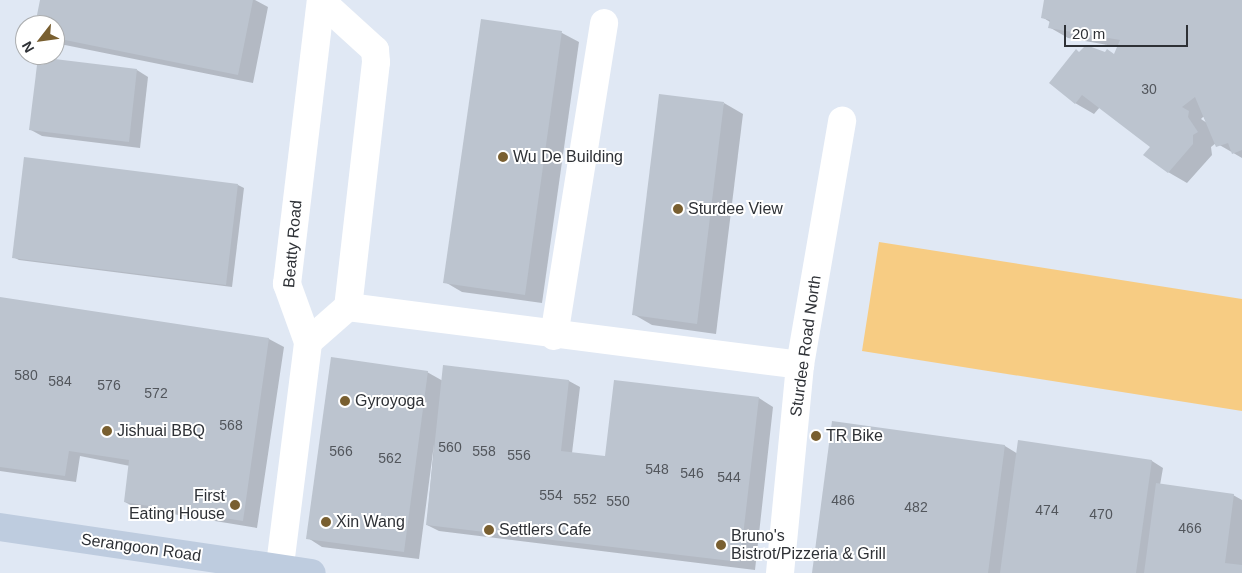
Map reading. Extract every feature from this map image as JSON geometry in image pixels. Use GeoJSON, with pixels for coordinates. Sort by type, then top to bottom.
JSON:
{"type":"FeatureCollection","features":[{"type":"Feature","properties":{"kind":"main road","name":"Serangoon Road"},"geometry":{"type":"LineString","coordinates":[[0,527],[279,571],[312,573]]}},
{"type":"Feature","properties":{"kind":"street","name":"Beatty Road"},"geometry":{"type":"LineString","coordinates":[[321,1],[375,50],[376,62],[348,307]]}},
{"type":"Feature","properties":{"kind":"street","name":"Beatty Road"},"geometry":{"type":"LineString","coordinates":[[279,571],[308,342],[287,284],[321,1]]}},
{"type":"Feature","properties":{"kind":"street"},"geometry":{"type":"LineString","coordinates":[[554,336],[604,23]]}},
{"type":"Feature","properties":{"kind":"street","name":"Sturdee Road North"},"geometry":{"type":"LineString","coordinates":[[780,573],[800,365],[842,121]]}},
{"type":"Feature","properties":{"kind":"street"},"geometry":{"type":"LineString","coordinates":[[308,342],[348,307],[554,336],[800,365]]}},
{"type":"Feature","properties":{"kind":"shaded area"},"geometry":{"type":"Polygon","coordinates":[[[879,242],[1242,299],[1242,411],[862,351],[879,242]]]}},
{"type":"Feature","properties":{"kind":"building"},"geometry":{"type":"Polygon","coordinates":[[[40,0],[253,0],[238,75],[65,40],[65,15],[37,15],[40,0]]]}},
{"type":"Feature","properties":{"kind":"building"},"geometry":{"type":"Polygon","coordinates":[[[1044,0],[1242,0],[1242,150],[1232,154],[1228,143],[1216,147],[1195,97],[1182,107],[1189,111],[1188,117],[1198,132],[1193,135],[1193,144],[1168,173],[1143,155],[1150,147],[1082,95],[1075,104],[1049,83],[1076,49],[1079,52],[1086,45],[1105,52],[1107,49],[1114,54],[1120,40],[1048,28],[1050,20],[1041,18],[1044,0]]]}},
{"type":"Feature","properties":{"kind":"building","name":"Wu De Building"},"geometry":{"type":"Polygon","coordinates":[[[481,19],[562,31],[525,295],[443,283],[481,19]]]}},
{"type":"Feature","properties":{"kind":"building"},"geometry":{"type":"Polygon","coordinates":[[[65,60],[137,69],[129,142],[29,130],[37,65],[65,65],[65,60]]]}},
{"type":"Feature","properties":{"kind":"building","name":"Sturdee View"},"geometry":{"type":"Polygon","coordinates":[[[659,94],[724,102],[697,324],[632,315],[659,94]]]}},
{"type":"Feature","properties":{"kind":"building"},"geometry":{"type":"Polygon","coordinates":[[[24,157],[238,184],[226,285],[12,258],[24,157]]]}},
{"type":"Feature","properties":{"kind":"building"},"geometry":{"type":"Polygon","coordinates":[[[0,297],[269,338],[243,521],[124,502],[129,460],[69,451],[65,476],[0,467],[0,297]]]}},
{"type":"Feature","properties":{"kind":"building"},"geometry":{"type":"Polygon","coordinates":[[[331,357],[428,371],[404,552],[306,539],[331,357]]]}},
{"type":"Feature","properties":{"kind":"building"},"geometry":{"type":"Polygon","coordinates":[[[443,365],[569,380],[561,451],[605,456],[614,380],[759,397],[740,562],[426,525],[443,365]]]}},
{"type":"Feature","properties":{"kind":"building"},"geometry":{"type":"Polygon","coordinates":[[[832,421],[1005,445],[988,573],[812,573],[832,421]]]}},
{"type":"Feature","properties":{"kind":"building"},"geometry":{"type":"Polygon","coordinates":[[[1018,440],[1152,460],[1136,573],[1000,573],[1018,440]]]}},
{"type":"Feature","properties":{"kind":"building"},"geometry":{"type":"Polygon","coordinates":[[[1156,483],[1234,494],[1225,563],[1242,565],[1242,573],[1144,573],[1156,483]]]}},
{"type":"Feature","properties":{"kind":"place","name":"Wu De Building"},"geometry":{"type":"Point","coordinates":[503,157]}},
{"type":"Feature","properties":{"kind":"place","name":"Sturdee View"},"geometry":{"type":"Point","coordinates":[678,209]}},
{"type":"Feature","properties":{"kind":"place","name":"Gyroyoga"},"geometry":{"type":"Point","coordinates":[345,401]}},
{"type":"Feature","properties":{"kind":"place","name":"Jishuai BBQ"},"geometry":{"type":"Point","coordinates":[107,431]}},
{"type":"Feature","properties":{"kind":"place","name":"TR Bike"},"geometry":{"type":"Point","coordinates":[816,436]}},
{"type":"Feature","properties":{"kind":"place","name":"First Eating House"},"geometry":{"type":"Point","coordinates":[235,505]}},
{"type":"Feature","properties":{"kind":"place","name":"Xin Wang"},"geometry":{"type":"Point","coordinates":[326,522]}},
{"type":"Feature","properties":{"kind":"place","name":"Settlers Cafe"},"geometry":{"type":"Point","coordinates":[489,530]}},
{"type":"Feature","properties":{"kind":"place","name":"Bruno's Bistrot/Pizzeria & Grill"},"geometry":{"type":"Point","coordinates":[721,545]}}]}
